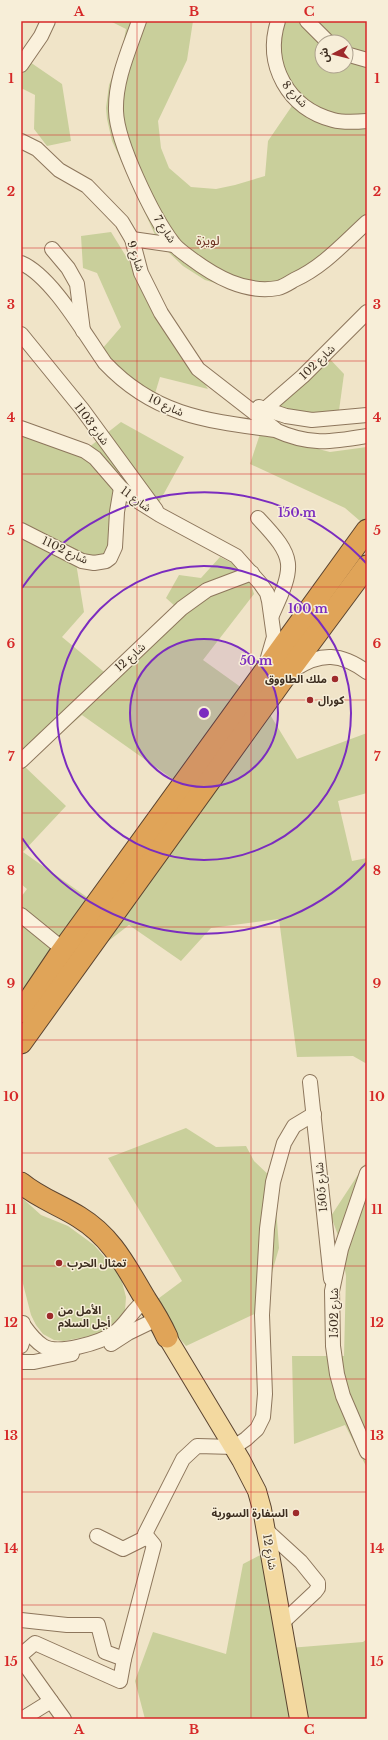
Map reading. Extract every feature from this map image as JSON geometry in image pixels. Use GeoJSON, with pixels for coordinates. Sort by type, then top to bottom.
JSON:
{"type":"FeatureCollection","features":[{"type":"Feature","properties":{"kind":"highway"},"geometry":{"type":"LineString","coordinates":[[21,1012],[62,952],[367,530]]}},
{"type":"Feature","properties":{"kind":"highway"},"geometry":{"type":"LineString","coordinates":[[21,1043],[286,675],[363,575]]}},
{"type":"Feature","properties":{"kind":"highway"},"geometry":{"type":"LineString","coordinates":[[21,986],[46,963],[62,952]]}},
{"type":"Feature","properties":{"kind":"highway"},"geometry":{"type":"LineString","coordinates":[[21,1183],[43,1198],[79,1217],[101,1234],[113,1246],[131,1272],[143,1302]]}},
{"type":"Feature","properties":{"kind":"highway"},"geometry":{"type":"LineString","coordinates":[[21,1191],[39,1204],[75,1224],[96,1239],[107,1250],[167,1337]]}},
{"type":"Feature","properties":{"kind":"main road","name":"شارع 12"},"geometry":{"type":"LineString","coordinates":[[167,1337],[234,1447],[257,1491],[266,1530],[299,1719]]}},
{"type":"Feature","properties":{"kind":"street"},"geometry":{"type":"LineString","coordinates":[[21,65],[41,36],[48,21]]}},
{"type":"Feature","properties":{"kind":"street","name":"شارع 7"},"geometry":{"type":"LineString","coordinates":[[139,21],[118,85],[116,113],[124,145],[137,177],[152,209],[174,245],[214,274],[228,281],[258,289],[278,288],[312,271],[367,222]]}},
{"type":"Feature","properties":{"kind":"street","name":"شارع 8"},"geometry":{"type":"LineString","coordinates":[[278,21],[273,48],[274,56],[278,74],[290,92],[310,110],[325,117],[344,122],[367,121]]}},
{"type":"Feature","properties":{"kind":"street"},"geometry":{"type":"LineString","coordinates":[[307,21],[320,34]]}},
{"type":"Feature","properties":{"kind":"street"},"geometry":{"type":"LineString","coordinates":[[354,56],[367,60]]}},
{"type":"Feature","properties":{"kind":"street","name":"شارع 9"},"geometry":{"type":"LineString","coordinates":[[21,141],[37,149],[58,170],[87,186],[122,222],[132,239],[141,273],[161,313],[198,369],[211,381],[229,392],[275,430]]}},
{"type":"Feature","properties":{"kind":"street"},"geometry":{"type":"LineString","coordinates":[[132,239],[174,245]]}},
{"type":"Feature","properties":{"kind":"street"},"geometry":{"type":"LineString","coordinates":[[52,249],[68,268],[77,284],[84,333]]}},
{"type":"Feature","properties":{"kind":"street","name":"شارع 10"},"geometry":{"type":"LineString","coordinates":[[21,263],[36,272],[47,283],[65,305],[112,370],[129,385],[156,402],[204,420],[275,430],[299,439],[320,442],[367,436]]}},
{"type":"Feature","properties":{"kind":"street","name":"شارع 102"},"geometry":{"type":"LineString","coordinates":[[265,409],[303,376],[367,312]]}},
{"type":"Feature","properties":{"kind":"street","name":"شارع 1103"},"geometry":{"type":"LineString","coordinates":[[21,334],[82,409],[160,515]]}},
{"type":"Feature","properties":{"kind":"street"},"geometry":{"type":"LineString","coordinates":[[243,403],[286,416],[312,420],[367,415]]}},
{"type":"Feature","properties":{"kind":"street","name":"شارع 11"},"geometry":{"type":"LineString","coordinates":[[21,428],[86,451],[95,458],[121,488],[136,500],[160,515],[236,556],[252,573],[267,594],[272,615],[274,637],[260,677]]}},
{"type":"Feature","properties":{"kind":"street","name":"شارع 1102"},"geometry":{"type":"LineString","coordinates":[[21,530],[82,560],[94,563],[106,561],[110,558],[115,547],[117,512],[121,488]]}},
{"type":"Feature","properties":{"kind":"street"},"geometry":{"type":"LineString","coordinates":[[258,518],[281,543],[285,550],[289,564],[280,597],[272,615]]}},
{"type":"Feature","properties":{"kind":"street","name":"شارع 12"},"geometry":{"type":"LineString","coordinates":[[21,760],[182,608],[207,590],[252,573]]}},
{"type":"Feature","properties":{"kind":"street"},"geometry":{"type":"LineString","coordinates":[[286,675],[307,661],[325,657],[338,657],[367,671]]}},
{"type":"Feature","properties":{"kind":"street"},"geometry":{"type":"LineString","coordinates":[[21,915],[62,952]]}},
{"type":"Feature","properties":{"kind":"street","name":"شارع 1505"},"geometry":{"type":"LineString","coordinates":[[310,1082],[332,1291]]}},
{"type":"Feature","properties":{"kind":"street"},"geometry":{"type":"LineString","coordinates":[[21,1655],[35,1643],[120,1680],[124,1659],[154,1545],[145,1534],[183,1459],[197,1446],[234,1447],[257,1429],[263,1417],[265,1394],[262,1315],[267,1229],[273,1182],[284,1143],[294,1126],[314,1114]]}},
{"type":"Feature","properties":{"kind":"street","name":"شارع 1502"},"geometry":{"type":"LineString","coordinates":[[367,1173],[341,1249],[332,1291],[333,1346],[337,1374],[342,1396],[367,1452]]}},
{"type":"Feature","properties":{"kind":"street"},"geometry":{"type":"LineString","coordinates":[[22,1319],[34,1339],[44,1347],[56,1349],[81,1346],[101,1340],[115,1332],[143,1302]]}},
{"type":"Feature","properties":{"kind":"street"},"geometry":{"type":"LineString","coordinates":[[21,1346],[24,1337],[22,1319]]}},
{"type":"Feature","properties":{"kind":"street"},"geometry":{"type":"LineString","coordinates":[[21,1362],[34,1362],[98,1348],[113,1343],[131,1332],[155,1321]]}},
{"type":"Feature","properties":{"kind":"street"},"geometry":{"type":"LineString","coordinates":[[266,1530],[301,1562],[318,1583],[318,1588],[315,1592],[282,1623]]}},
{"type":"Feature","properties":{"kind":"street"},"geometry":{"type":"LineString","coordinates":[[97,1536],[123,1549],[147,1537]]}},
{"type":"Feature","properties":{"kind":"street"},"geometry":{"type":"LineString","coordinates":[[21,1620],[67,1625],[98,1625],[105,1652],[124,1659]]}},
{"type":"Feature","properties":{"kind":"street"},"geometry":{"type":"LineString","coordinates":[[21,1659],[64,1719]]}},
{"type":"Feature","properties":{"kind":"street"},"geometry":{"type":"LineString","coordinates":[[22,1719],[51,1701]]}},
{"type":"Feature","properties":{"kind":"green space"},"geometry":{"type":"Polygon","coordinates":[[[110,21],[193,21],[187,60],[158,121],[161,148],[169,168],[191,187],[216,189],[265,176],[268,141],[296,100],[290,92],[273,21],[367,21],[367,226],[274,288],[229,287],[205,280],[183,266],[164,248],[156,237],[112,141],[106,108],[109,85],[121,55],[126,29],[110,21]]]}},
{"type":"Feature","properties":{"kind":"green space"},"geometry":{"type":"Polygon","coordinates":[[[24,58],[62,84],[71,141],[47,146],[34,129],[35,95],[21,88],[21,65],[24,58]]]}},
{"type":"Feature","properties":{"kind":"green space"},"geometry":{"type":"Polygon","coordinates":[[[111,232],[208,389],[160,377],[154,397],[138,390],[102,349],[121,327],[97,273],[83,268],[81,236],[111,232]]]}},
{"type":"Feature","properties":{"kind":"green space"},"geometry":{"type":"Polygon","coordinates":[[[327,356],[344,374],[338,418],[268,406],[327,356]]]}},
{"type":"Feature","properties":{"kind":"green space"},"geometry":{"type":"Polygon","coordinates":[[[121,422],[184,457],[156,508],[140,487],[117,499],[110,560],[76,563],[84,612],[62,637],[115,681],[177,608],[166,598],[179,575],[201,578],[220,557],[243,570],[249,579],[254,594],[203,660],[263,703],[297,759],[367,733],[367,793],[338,801],[352,861],[367,858],[367,1064],[353,1056],[297,1057],[279,919],[211,928],[181,961],[129,925],[56,982],[21,989],[21,897],[27,889],[21,884],[21,433],[79,455],[121,422]],[[82,715],[23,765],[66,806],[23,852],[91,900],[174,780],[82,715]]]}},
{"type":"Feature","properties":{"kind":"green space"},"geometry":{"type":"Polygon","coordinates":[[[260,434],[330,452],[367,447],[367,527],[345,508],[250,464],[260,434]]]}},
{"type":"Feature","properties":{"kind":"green space"},"geometry":{"type":"Polygon","coordinates":[[[186,1128],[216,1147],[246,1146],[254,1161],[274,1180],[279,1248],[261,1311],[186,1346],[151,1304],[182,1281],[108,1158],[186,1128]]]}},
{"type":"Feature","properties":{"kind":"green space"},"geometry":{"type":"Polygon","coordinates":[[[367,1161],[367,1468],[345,1425],[294,1444],[292,1356],[344,1356],[346,1276],[340,1241],[331,1216],[367,1161]]]}},
{"type":"Feature","properties":{"kind":"green space"},"geometry":{"type":"Polygon","coordinates":[[[21,1197],[41,1215],[68,1226],[94,1245],[114,1268],[122,1282],[126,1297],[125,1311],[118,1322],[100,1334],[64,1341],[54,1340],[43,1334],[36,1325],[31,1315],[21,1276],[21,1197]]]}},
{"type":"Feature","properties":{"kind":"green space"},"geometry":{"type":"Polygon","coordinates":[[[270,1550],[289,1648],[363,1642],[367,1639],[367,1719],[145,1719],[135,1681],[153,1632],[226,1654],[243,1564],[270,1550]]]}},
{"type":"Feature","properties":{"kind":"place","name":"ملك الطاووق"},"geometry":{"type":"Point","coordinates":[335,679]}},
{"type":"Feature","properties":{"kind":"place","name":"كورال"},"geometry":{"type":"Point","coordinates":[310,700]}},
{"type":"Feature","properties":{"kind":"place","name":"تمثال الحرب"},"geometry":{"type":"Point","coordinates":[59,1263]}},
{"type":"Feature","properties":{"kind":"place","name":"الأمل من أجل السلام"},"geometry":{"type":"Point","coordinates":[50,1316]}},
{"type":"Feature","properties":{"kind":"place","name":"السفارة السورية"},"geometry":{"type":"Point","coordinates":[296,1513]}},
{"type":"Feature","properties":{"kind":"district","name":"لويزة"},"geometry":{"type":"Point","coordinates":[208,240]}}]}
